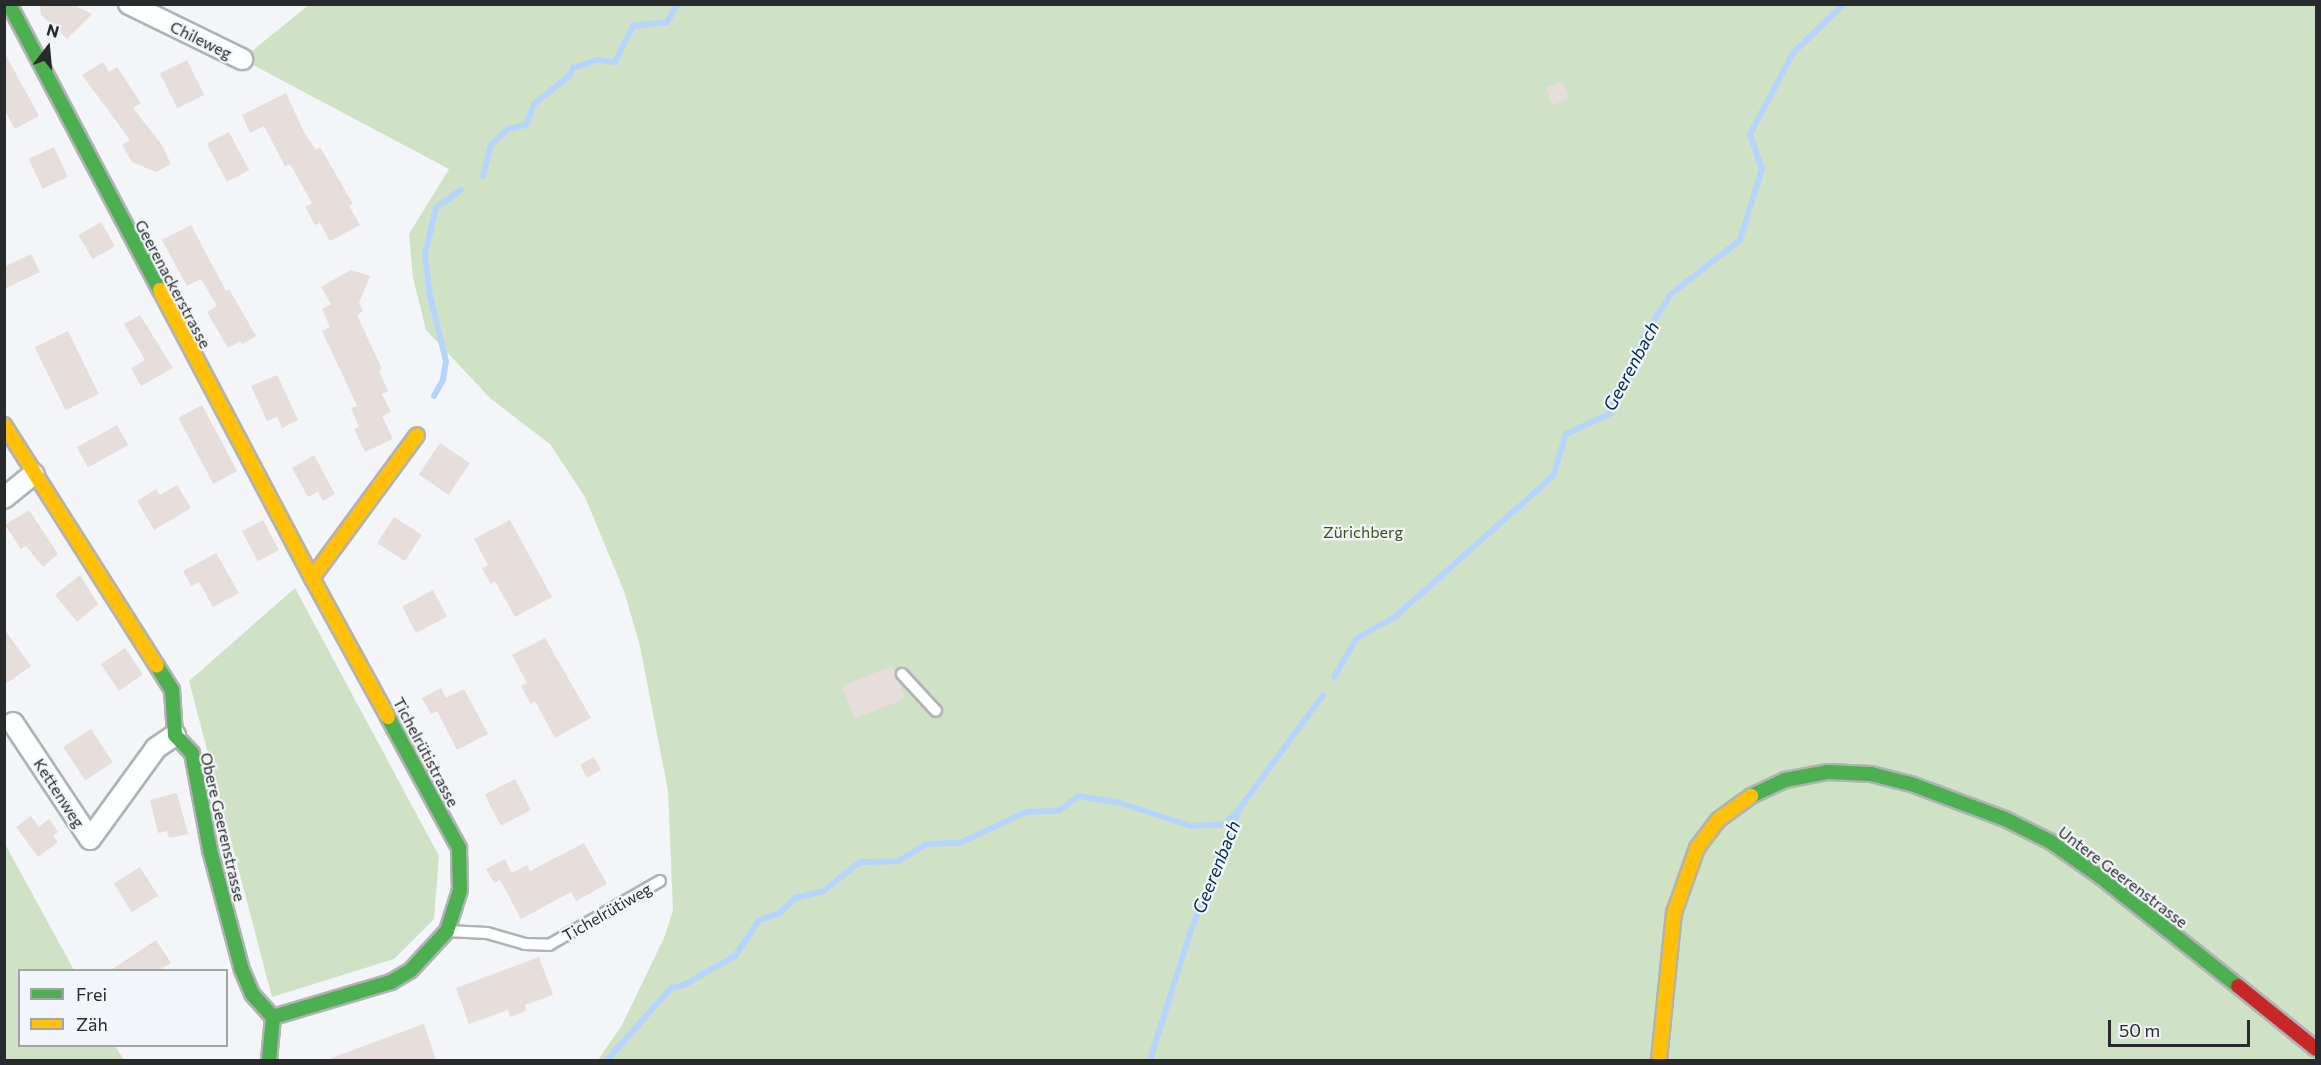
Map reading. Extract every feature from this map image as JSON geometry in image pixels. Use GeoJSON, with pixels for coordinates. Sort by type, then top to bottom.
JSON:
{"type":"FeatureCollection","features":[{"type":"Feature","properties":{"kind":"street","name":"Geerenackerstrasse"},"geometry":{"type":"LineString","coordinates":[[9,4],[312,578]]}},
{"type":"Feature","properties":{"kind":"street","name":"Chileweg"},"geometry":{"type":"LineString","coordinates":[[129,4],[242,59]]}},
{"type":"Feature","properties":{"kind":"street"},"geometry":{"type":"LineString","coordinates":[[4,425],[165,675],[172,690],[175,735]]}},
{"type":"Feature","properties":{"kind":"street"},"geometry":{"type":"LineString","coordinates":[[312,578],[417,435]]}},
{"type":"Feature","properties":{"kind":"street"},"geometry":{"type":"LineString","coordinates":[[4,498],[34,474]]}},
{"type":"Feature","properties":{"kind":"street","name":"Tichelrütistrasse"},"geometry":{"type":"LineString","coordinates":[[273,1017],[391,982],[426,959],[447,931],[460,890],[459,848],[312,578]]}},
{"type":"Feature","properties":{"kind":"street","name":"Kettenweg"},"geometry":{"type":"LineString","coordinates":[[13,723],[90,839],[156,748],[175,735]]}},
{"type":"Feature","properties":{"kind":"street","name":"Obere Geerenstrasse"},"geometry":{"type":"LineString","coordinates":[[175,735],[192,753],[210,850],[242,969],[252,994],[273,1017]]}},
{"type":"Feature","properties":{"kind":"street","name":"Untere Geerenstrasse"},"geometry":{"type":"LineString","coordinates":[[1659,1060],[1674,913],[1697,848],[1718,820],[1746,798],[1785,780],[1828,772],[1871,774],[1911,784],[2005,819],[2051,842],[2101,877],[2316,1049]]}},
{"type":"Feature","properties":{"kind":"street"},"geometry":{"type":"LineString","coordinates":[[269,1060],[267,1050],[273,1017]]}},
{"type":"Feature","properties":{"kind":"lane"},"geometry":{"type":"LineString","coordinates":[[902,674],[936,711]]}},
{"type":"Feature","properties":{"kind":"lane","name":"Tichelrütiweg"},"geometry":{"type":"LineString","coordinates":[[447,931],[487,933],[525,944],[549,945],[660,880]]}},
{"type":"Feature","properties":{"kind":"green space","name":"Zürichberg"},"geometry":{"type":"Polygon","coordinates":[[[310,4],[2316,5],[2316,1060],[598,1060],[622,1025],[664,938],[673,910],[668,791],[640,646],[624,591],[585,497],[550,444],[491,399],[426,330],[413,278],[409,234],[449,169],[242,59],[310,4]]]}},
{"type":"Feature","properties":{"kind":"green space"},"geometry":{"type":"Polygon","coordinates":[[[295,588],[439,856],[434,919],[394,959],[272,997],[189,681],[295,588]]]}},
{"type":"Feature","properties":{"kind":"green space"},"geometry":{"type":"Polygon","coordinates":[[[5,844],[73,969],[18,969],[18,1047],[116,1047],[124,1060],[5,1060],[5,844]]]}},
{"type":"Feature","properties":{"kind":"building"},"geometry":{"type":"Polygon","coordinates":[[[40,4],[72,4],[92,14],[67,39],[41,15],[40,4]]]}},
{"type":"Feature","properties":{"kind":"building"},"geometry":{"type":"Polygon","coordinates":[[[4,52],[39,116],[15,129],[4,109],[4,52]]]}},
{"type":"Feature","properties":{"kind":"building"},"geometry":{"type":"Polygon","coordinates":[[[187,60],[204,95],[177,108],[160,73],[187,60]]]}},
{"type":"Feature","properties":{"kind":"building"},"geometry":{"type":"Polygon","coordinates":[[[103,62],[109,72],[117,67],[141,103],[133,108],[162,145],[171,164],[156,172],[132,162],[122,145],[130,140],[82,75],[103,62]]]}},
{"type":"Feature","properties":{"kind":"building"},"geometry":{"type":"Polygon","coordinates":[[[1563,82],[1569,99],[1552,105],[1546,88],[1563,82]]]}},
{"type":"Feature","properties":{"kind":"building"},"geometry":{"type":"Polygon","coordinates":[[[286,93],[304,132],[316,150],[320,147],[353,204],[349,206],[360,225],[330,241],[320,223],[315,225],[305,207],[312,203],[290,164],[285,166],[264,126],[250,133],[242,115],[286,93]]]}},
{"type":"Feature","properties":{"kind":"building"},"geometry":{"type":"Polygon","coordinates":[[[229,132],[249,170],[227,182],[207,144],[229,132]]]}},
{"type":"Feature","properties":{"kind":"building"},"geometry":{"type":"Polygon","coordinates":[[[54,147],[68,177],[43,189],[29,159],[54,147]]]}},
{"type":"Feature","properties":{"kind":"building"},"geometry":{"type":"Polygon","coordinates":[[[101,222],[115,246],[92,259],[78,235],[101,222]]]}},
{"type":"Feature","properties":{"kind":"building"},"geometry":{"type":"Polygon","coordinates":[[[191,225],[226,291],[229,289],[256,336],[242,344],[240,341],[228,348],[207,312],[217,306],[201,279],[187,286],[162,240],[191,225]]]}},
{"type":"Feature","properties":{"kind":"building"},"geometry":{"type":"Polygon","coordinates":[[[31,254],[40,272],[4,289],[4,267],[31,254]]]}},
{"type":"Feature","properties":{"kind":"building"},"geometry":{"type":"Polygon","coordinates":[[[351,270],[370,276],[359,303],[363,311],[357,315],[382,369],[379,371],[388,391],[382,394],[391,412],[382,416],[393,439],[365,452],[354,429],[359,427],[351,408],[357,406],[322,331],[330,327],[322,309],[331,304],[321,287],[351,270]]]}},
{"type":"Feature","properties":{"kind":"building"},"geometry":{"type":"Polygon","coordinates":[[[140,315],[173,368],[141,386],[131,368],[145,360],[124,324],[140,315]]]}},
{"type":"Feature","properties":{"kind":"building"},"geometry":{"type":"Polygon","coordinates":[[[68,331],[99,394],[65,410],[35,347],[68,331]]]}},
{"type":"Feature","properties":{"kind":"building"},"geometry":{"type":"Polygon","coordinates":[[[277,375],[298,420],[282,428],[277,417],[267,421],[251,386],[277,375]]]}},
{"type":"Feature","properties":{"kind":"building"},"geometry":{"type":"Polygon","coordinates":[[[202,405],[237,471],[213,484],[178,418],[202,405]]]}},
{"type":"Feature","properties":{"kind":"building"},"geometry":{"type":"Polygon","coordinates":[[[117,425],[128,445],[88,467],[77,447],[117,425]]]}},
{"type":"Feature","properties":{"kind":"building"},"geometry":{"type":"Polygon","coordinates":[[[440,443],[470,463],[449,495],[419,475],[440,443]]]}},
{"type":"Feature","properties":{"kind":"building"},"geometry":{"type":"Polygon","coordinates":[[[314,455],[335,494],[323,501],[318,492],[308,497],[292,468],[314,455]]]}},
{"type":"Feature","properties":{"kind":"building"},"geometry":{"type":"Polygon","coordinates":[[[177,485],[191,508],[154,530],[137,501],[156,489],[160,495],[177,485]]]}},
{"type":"Feature","properties":{"kind":"building"},"geometry":{"type":"Polygon","coordinates":[[[29,510],[58,554],[43,567],[26,546],[21,549],[5,525],[29,510]]]}},
{"type":"Feature","properties":{"kind":"building"},"geometry":{"type":"Polygon","coordinates":[[[394,517],[422,535],[405,561],[377,543],[394,517]]]}},
{"type":"Feature","properties":{"kind":"building"},"geometry":{"type":"Polygon","coordinates":[[[263,520],[279,550],[258,561],[242,531],[263,520]]]}},
{"type":"Feature","properties":{"kind":"building"},"geometry":{"type":"Polygon","coordinates":[[[510,520],[552,597],[515,617],[495,581],[491,584],[482,568],[488,565],[474,539],[510,520]]]}},
{"type":"Feature","properties":{"kind":"building"},"geometry":{"type":"Polygon","coordinates":[[[216,553],[239,593],[213,607],[199,582],[191,586],[183,571],[216,553]]]}},
{"type":"Feature","properties":{"kind":"building"},"geometry":{"type":"Polygon","coordinates":[[[80,575],[98,604],[77,622],[55,595],[80,575]]]}},
{"type":"Feature","properties":{"kind":"building"},"geometry":{"type":"Polygon","coordinates":[[[433,590],[447,616],[416,633],[402,606],[433,590]]]}},
{"type":"Feature","properties":{"kind":"building"},"geometry":{"type":"Polygon","coordinates":[[[4,629],[31,666],[4,685],[4,629]]]}},
{"type":"Feature","properties":{"kind":"building"},"geometry":{"type":"Polygon","coordinates":[[[545,638],[591,718],[555,738],[535,701],[531,704],[521,686],[527,683],[512,655],[545,638]]]}},
{"type":"Feature","properties":{"kind":"building"},"geometry":{"type":"Polygon","coordinates":[[[125,648],[143,675],[119,691],[101,664],[125,648]]]}},
{"type":"Feature","properties":{"kind":"building"},"geometry":{"type":"Polygon","coordinates":[[[892,666],[905,698],[855,719],[842,686],[892,666]]]}},
{"type":"Feature","properties":{"kind":"building"},"geometry":{"type":"Polygon","coordinates":[[[441,688],[446,698],[464,689],[488,734],[457,750],[437,711],[431,714],[422,698],[441,688]]]}},
{"type":"Feature","properties":{"kind":"building"},"geometry":{"type":"Polygon","coordinates":[[[91,729],[113,763],[85,781],[63,747],[91,729]]]}},
{"type":"Feature","properties":{"kind":"building"},"geometry":{"type":"Polygon","coordinates":[[[594,757],[601,770],[587,778],[580,765],[594,757]]]}},
{"type":"Feature","properties":{"kind":"building"},"geometry":{"type":"Polygon","coordinates":[[[515,779],[531,810],[501,826],[485,794],[515,779]]]}},
{"type":"Feature","properties":{"kind":"building"},"geometry":{"type":"Polygon","coordinates":[[[177,793],[188,834],[169,838],[167,831],[158,833],[150,800],[177,793]]]}},
{"type":"Feature","properties":{"kind":"building"},"geometry":{"type":"Polygon","coordinates":[[[31,816],[39,827],[49,819],[58,832],[53,836],[58,842],[38,857],[16,827],[31,816]]]}},
{"type":"Feature","properties":{"kind":"building"},"geometry":{"type":"Polygon","coordinates":[[[584,843],[607,884],[576,901],[571,892],[521,919],[500,880],[494,883],[486,869],[505,859],[512,873],[527,865],[530,871],[584,843]]]}},
{"type":"Feature","properties":{"kind":"building"},"geometry":{"type":"Polygon","coordinates":[[[140,867],[158,896],[132,912],[114,883],[140,867]]]}},
{"type":"Feature","properties":{"kind":"building"},"geometry":{"type":"Polygon","coordinates":[[[156,940],[171,963],[161,969],[112,969],[156,940]]]}},
{"type":"Feature","properties":{"kind":"building"},"geometry":{"type":"Polygon","coordinates":[[[539,957],[553,995],[525,1005],[526,1011],[510,1017],[508,1010],[469,1024],[456,988],[539,957]]]}},
{"type":"Feature","properties":{"kind":"building"},"geometry":{"type":"Polygon","coordinates":[[[424,1024],[436,1060],[332,1060],[331,1058],[424,1024]]]}},
{"type":"Feature","properties":{"kind":"waterway"},"geometry":{"type":"LineString","coordinates":[[483,176],[491,145],[508,129],[526,125],[534,104],[570,75],[573,68],[597,60],[615,62],[633,26],[667,22],[678,4]]}},
{"type":"Feature","properties":{"kind":"waterway","name":"Geerenbach"},"geometry":{"type":"LineString","coordinates":[[1334,677],[1356,639],[1396,616],[1553,476],[1566,434],[1609,414],[1646,333],[1671,294],[1740,240],[1762,169],[1750,134],[1793,53],[1844,4]]}},
{"type":"Feature","properties":{"kind":"waterway"},"geometry":{"type":"LineString","coordinates":[[434,396],[443,380],[446,361],[430,296],[425,254],[436,208],[461,190]]}},
{"type":"Feature","properties":{"kind":"waterway","name":"Geerenbach"},"geometry":{"type":"LineString","coordinates":[[1150,1060],[1191,930],[1240,808],[1323,695]]}},
{"type":"Feature","properties":{"kind":"waterway"},"geometry":{"type":"LineString","coordinates":[[607,1060],[671,988],[684,985],[735,956],[759,920],[780,913],[795,898],[822,892],[860,862],[899,861],[926,844],[960,843],[1026,812],[1059,811],[1078,796],[1117,802],[1191,826],[1225,824],[1240,808]]}},
{"type":"Feature","properties":{"kind":"traffic: fast"},"geometry":{"type":"LineString","coordinates":[[9,4],[160,290]]}},
{"type":"Feature","properties":{"kind":"traffic: fast"},"geometry":{"type":"LineString","coordinates":[[157,666],[172,690],[175,735],[192,753],[210,850],[242,970],[252,994],[273,1017],[269,1060]]}},
{"type":"Feature","properties":{"kind":"traffic: fast"},"geometry":{"type":"LineString","coordinates":[[273,1017],[391,982],[411,970],[447,931],[460,890],[459,848],[388,717]]}},
{"type":"Feature","properties":{"kind":"traffic: fast"},"geometry":{"type":"LineString","coordinates":[[1751,796],[1785,780],[1828,772],[1871,774],[1911,784],[2005,819],[2051,842],[2101,877],[2238,986]]}},
{"type":"Feature","properties":{"kind":"traffic: slow"},"geometry":{"type":"LineString","coordinates":[[160,290],[312,578]]}},
{"type":"Feature","properties":{"kind":"traffic: slow"},"geometry":{"type":"LineString","coordinates":[[4,425],[157,666]]}},
{"type":"Feature","properties":{"kind":"traffic: slow"},"geometry":{"type":"LineString","coordinates":[[388,717],[312,578],[417,435]]}},
{"type":"Feature","properties":{"kind":"traffic: slow"},"geometry":{"type":"LineString","coordinates":[[1659,1060],[1674,913],[1697,848],[1718,820],[1751,796]]}},
{"type":"Feature","properties":{"kind":"traffic: jam"},"geometry":{"type":"LineString","coordinates":[[2238,986],[2316,1049]]}}]}
